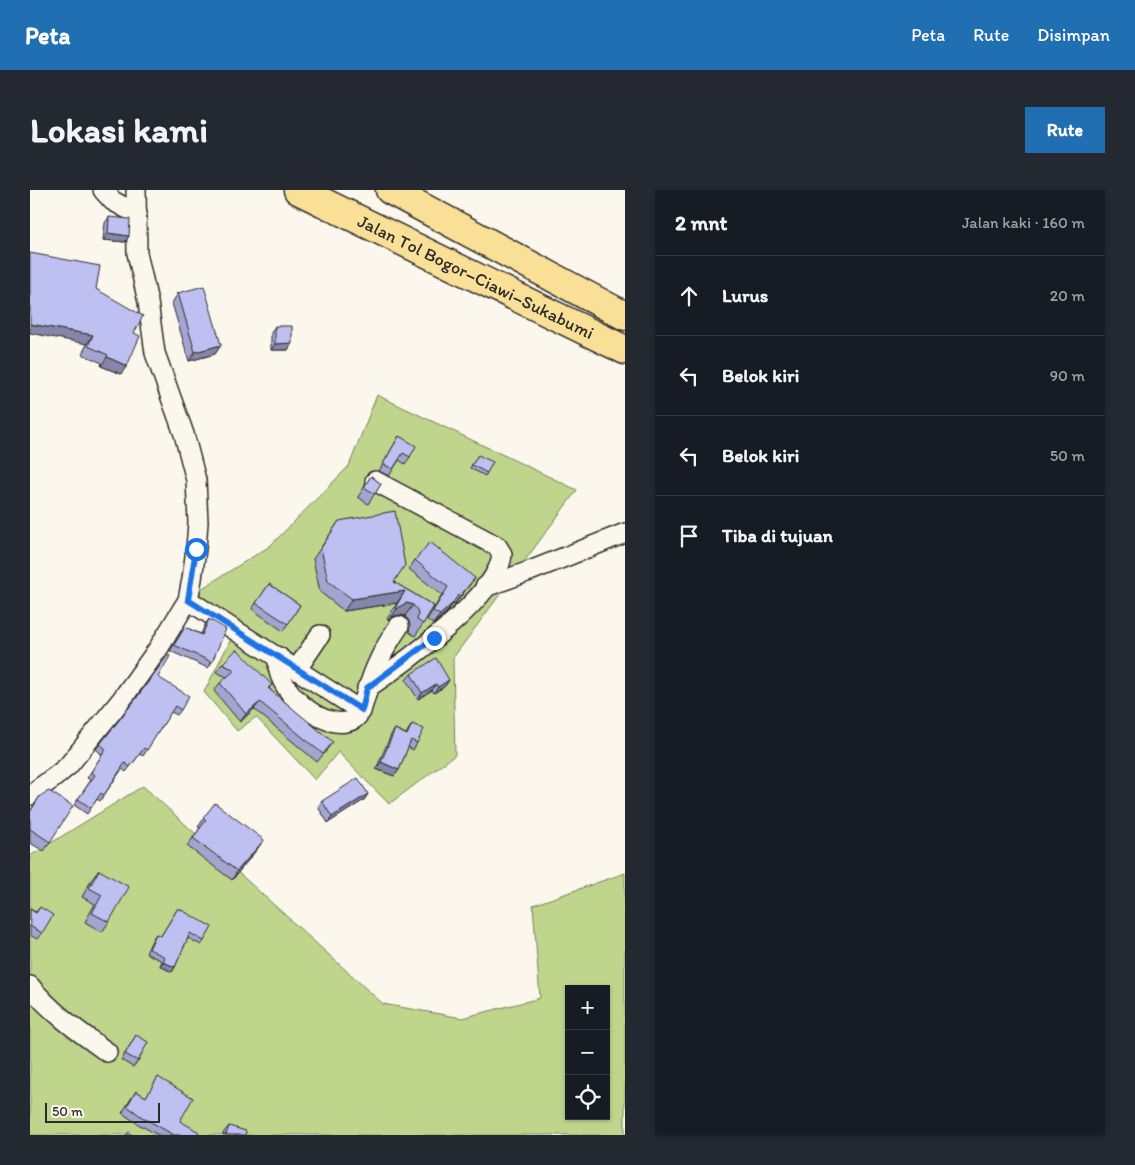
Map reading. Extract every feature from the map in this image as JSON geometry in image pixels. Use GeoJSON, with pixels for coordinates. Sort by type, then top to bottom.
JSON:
{"type":"FeatureCollection","features":[{"type":"Feature","properties":{"kind":"highway","name":"Jalan Tol Bogor–Ciawi–Sukabumi"},"geometry":{"type":"LineString","coordinates":[[298,190],[625,350]]}},
{"type":"Feature","properties":{"kind":"highway","name":"Jalan Tol Bogor–Ciawi–Sukabumi"},"geometry":{"type":"LineString","coordinates":[[390,190],[625,316]]}},
{"type":"Feature","properties":{"kind":"street"},"geometry":{"type":"LineString","coordinates":[[103,190],[113,202],[137,214]]}},
{"type":"Feature","properties":{"kind":"street"},"geometry":{"type":"LineString","coordinates":[[30,795],[56,776],[89,740],[158,650],[188,600],[196,549],[197,486],[184,434],[155,353],[148,302],[137,254],[136,190]]}},
{"type":"Feature","properties":{"kind":"street"},"geometry":{"type":"LineString","coordinates":[[367,688],[434,638],[464,612],[485,587],[500,564],[502,554],[497,546],[375,481]]}},
{"type":"Feature","properties":{"kind":"street"},"geometry":{"type":"LineString","coordinates":[[485,587],[625,533]]}},
{"type":"Feature","properties":{"kind":"street"},"geometry":{"type":"LineString","coordinates":[[188,600],[362,710]]}},
{"type":"Feature","properties":{"kind":"street"},"geometry":{"type":"LineString","coordinates":[[279,657],[277,664],[278,674],[284,685],[299,702],[321,718],[333,722],[346,722],[356,718],[362,710],[367,688],[384,647],[399,626]]}},
{"type":"Feature","properties":{"kind":"street"},"geometry":{"type":"LineString","coordinates":[[297,669],[320,635]]}},
{"type":"Feature","properties":{"kind":"street"},"geometry":{"type":"LineString","coordinates":[[30,986],[46,1005],[66,1023],[107,1052]]}},
{"type":"Feature","properties":{"kind":"green space"},"geometry":{"type":"Polygon","coordinates":[[[377,395],[577,490],[453,658],[455,755],[389,804],[338,752],[315,780],[256,717],[237,731],[204,692],[233,635],[196,609],[201,589],[270,546],[349,466],[377,395]]]}},
{"type":"Feature","properties":{"kind":"green space"},"geometry":{"type":"Polygon","coordinates":[[[143,786],[383,1004],[462,1018],[540,998],[533,905],[625,873],[625,1135],[30,1135],[30,856],[143,786]]]}},
{"type":"Feature","properties":{"kind":"building"},"geometry":{"type":"Polygon","coordinates":[[[109,217],[130,219],[129,236],[108,233],[109,217]]]}},
{"type":"Feature","properties":{"kind":"building"},"geometry":{"type":"Polygon","coordinates":[[[30,253],[100,266],[96,289],[143,316],[134,333],[140,336],[127,366],[88,346],[93,335],[30,324],[30,253]]]}},
{"type":"Feature","properties":{"kind":"building"},"geometry":{"type":"Polygon","coordinates":[[[204,286],[221,345],[195,352],[178,293],[204,286]]]}},
{"type":"Feature","properties":{"kind":"building"},"geometry":{"type":"Polygon","coordinates":[[[275,326],[292,326],[292,343],[275,344],[275,326]]]}},
{"type":"Feature","properties":{"kind":"building"},"geometry":{"type":"Polygon","coordinates":[[[399,436],[416,446],[410,457],[403,453],[393,469],[383,464],[399,436]]]}},
{"type":"Feature","properties":{"kind":"building"},"geometry":{"type":"Polygon","coordinates":[[[478,455],[493,462],[487,473],[472,465],[478,455]]]}},
{"type":"Feature","properties":{"kind":"building"},"geometry":{"type":"Polygon","coordinates":[[[371,476],[381,484],[375,494],[364,487],[371,476]]]}},
{"type":"Feature","properties":{"kind":"building"},"geometry":{"type":"Polygon","coordinates":[[[395,511],[405,565],[394,582],[434,606],[423,624],[417,620],[417,610],[413,605],[407,603],[397,609],[395,608],[405,591],[352,599],[328,581],[321,548],[339,521],[395,511]]]}},
{"type":"Feature","properties":{"kind":"building"},"geometry":{"type":"Polygon","coordinates":[[[430,542],[475,578],[440,615],[433,611],[448,587],[415,560],[430,542]]]}},
{"type":"Feature","properties":{"kind":"building"},"geometry":{"type":"Polygon","coordinates":[[[269,584],[300,605],[288,624],[256,603],[269,584]]]}},
{"type":"Feature","properties":{"kind":"building"},"geometry":{"type":"Polygon","coordinates":[[[209,619],[226,629],[212,662],[174,645],[185,627],[202,635],[209,619]]]}},
{"type":"Feature","properties":{"kind":"building"},"geometry":{"type":"Polygon","coordinates":[[[237,649],[272,685],[268,688],[333,742],[323,754],[260,702],[246,714],[220,683],[235,670],[222,664],[237,649]]]}},
{"type":"Feature","properties":{"kind":"building"},"geometry":{"type":"Polygon","coordinates":[[[168,655],[170,656],[158,677],[189,696],[181,710],[175,706],[147,750],[144,748],[130,767],[125,763],[104,795],[101,793],[91,808],[78,799],[95,775],[91,772],[106,749],[100,744],[168,655]]]}},
{"type":"Feature","properties":{"kind":"building"},"geometry":{"type":"Polygon","coordinates":[[[436,658],[449,680],[438,687],[436,684],[422,693],[411,674],[436,658]]]}},
{"type":"Feature","properties":{"kind":"building"},"geometry":{"type":"Polygon","coordinates":[[[412,724],[424,729],[417,743],[411,740],[399,770],[381,762],[395,729],[407,735],[412,724]]]}},
{"type":"Feature","properties":{"kind":"building"},"geometry":{"type":"Polygon","coordinates":[[[358,778],[368,794],[332,817],[322,801],[358,778]]]}},
{"type":"Feature","properties":{"kind":"building"},"geometry":{"type":"Polygon","coordinates":[[[49,791],[73,806],[50,842],[30,829],[30,812],[40,796],[49,791]]]}},
{"type":"Feature","properties":{"kind":"building"},"geometry":{"type":"Polygon","coordinates":[[[215,803],[264,840],[237,871],[193,838],[206,820],[203,818],[215,803]]]}},
{"type":"Feature","properties":{"kind":"building"},"geometry":{"type":"Polygon","coordinates":[[[99,870],[129,887],[109,922],[92,913],[102,895],[89,888],[99,870]]]}},
{"type":"Feature","properties":{"kind":"building"},"geometry":{"type":"Polygon","coordinates":[[[40,907],[53,915],[42,933],[30,926],[30,909],[36,913],[40,907]]]}},
{"type":"Feature","properties":{"kind":"building"},"geometry":{"type":"Polygon","coordinates":[[[178,908],[212,927],[204,941],[190,933],[175,967],[163,962],[165,957],[149,949],[156,934],[161,936],[178,908]]]}},
{"type":"Feature","properties":{"kind":"building"},"geometry":{"type":"Polygon","coordinates":[[[136,1035],[148,1042],[138,1061],[125,1054],[136,1035]]]}},
{"type":"Feature","properties":{"kind":"building"},"geometry":{"type":"Polygon","coordinates":[[[158,1077],[193,1098],[180,1121],[199,1132],[197,1135],[174,1135],[127,1106],[136,1091],[146,1097],[158,1077]]]}},
{"type":"Feature","properties":{"kind":"building"},"geometry":{"type":"Polygon","coordinates":[[[229,1126],[246,1131],[245,1135],[226,1135],[229,1126]]]}},
{"type":"Feature","properties":{"kind":"route"},"geometry":{"type":"LineString","coordinates":[[196,549],[188,600],[362,710],[367,688],[390,673],[434,638]]}}]}
